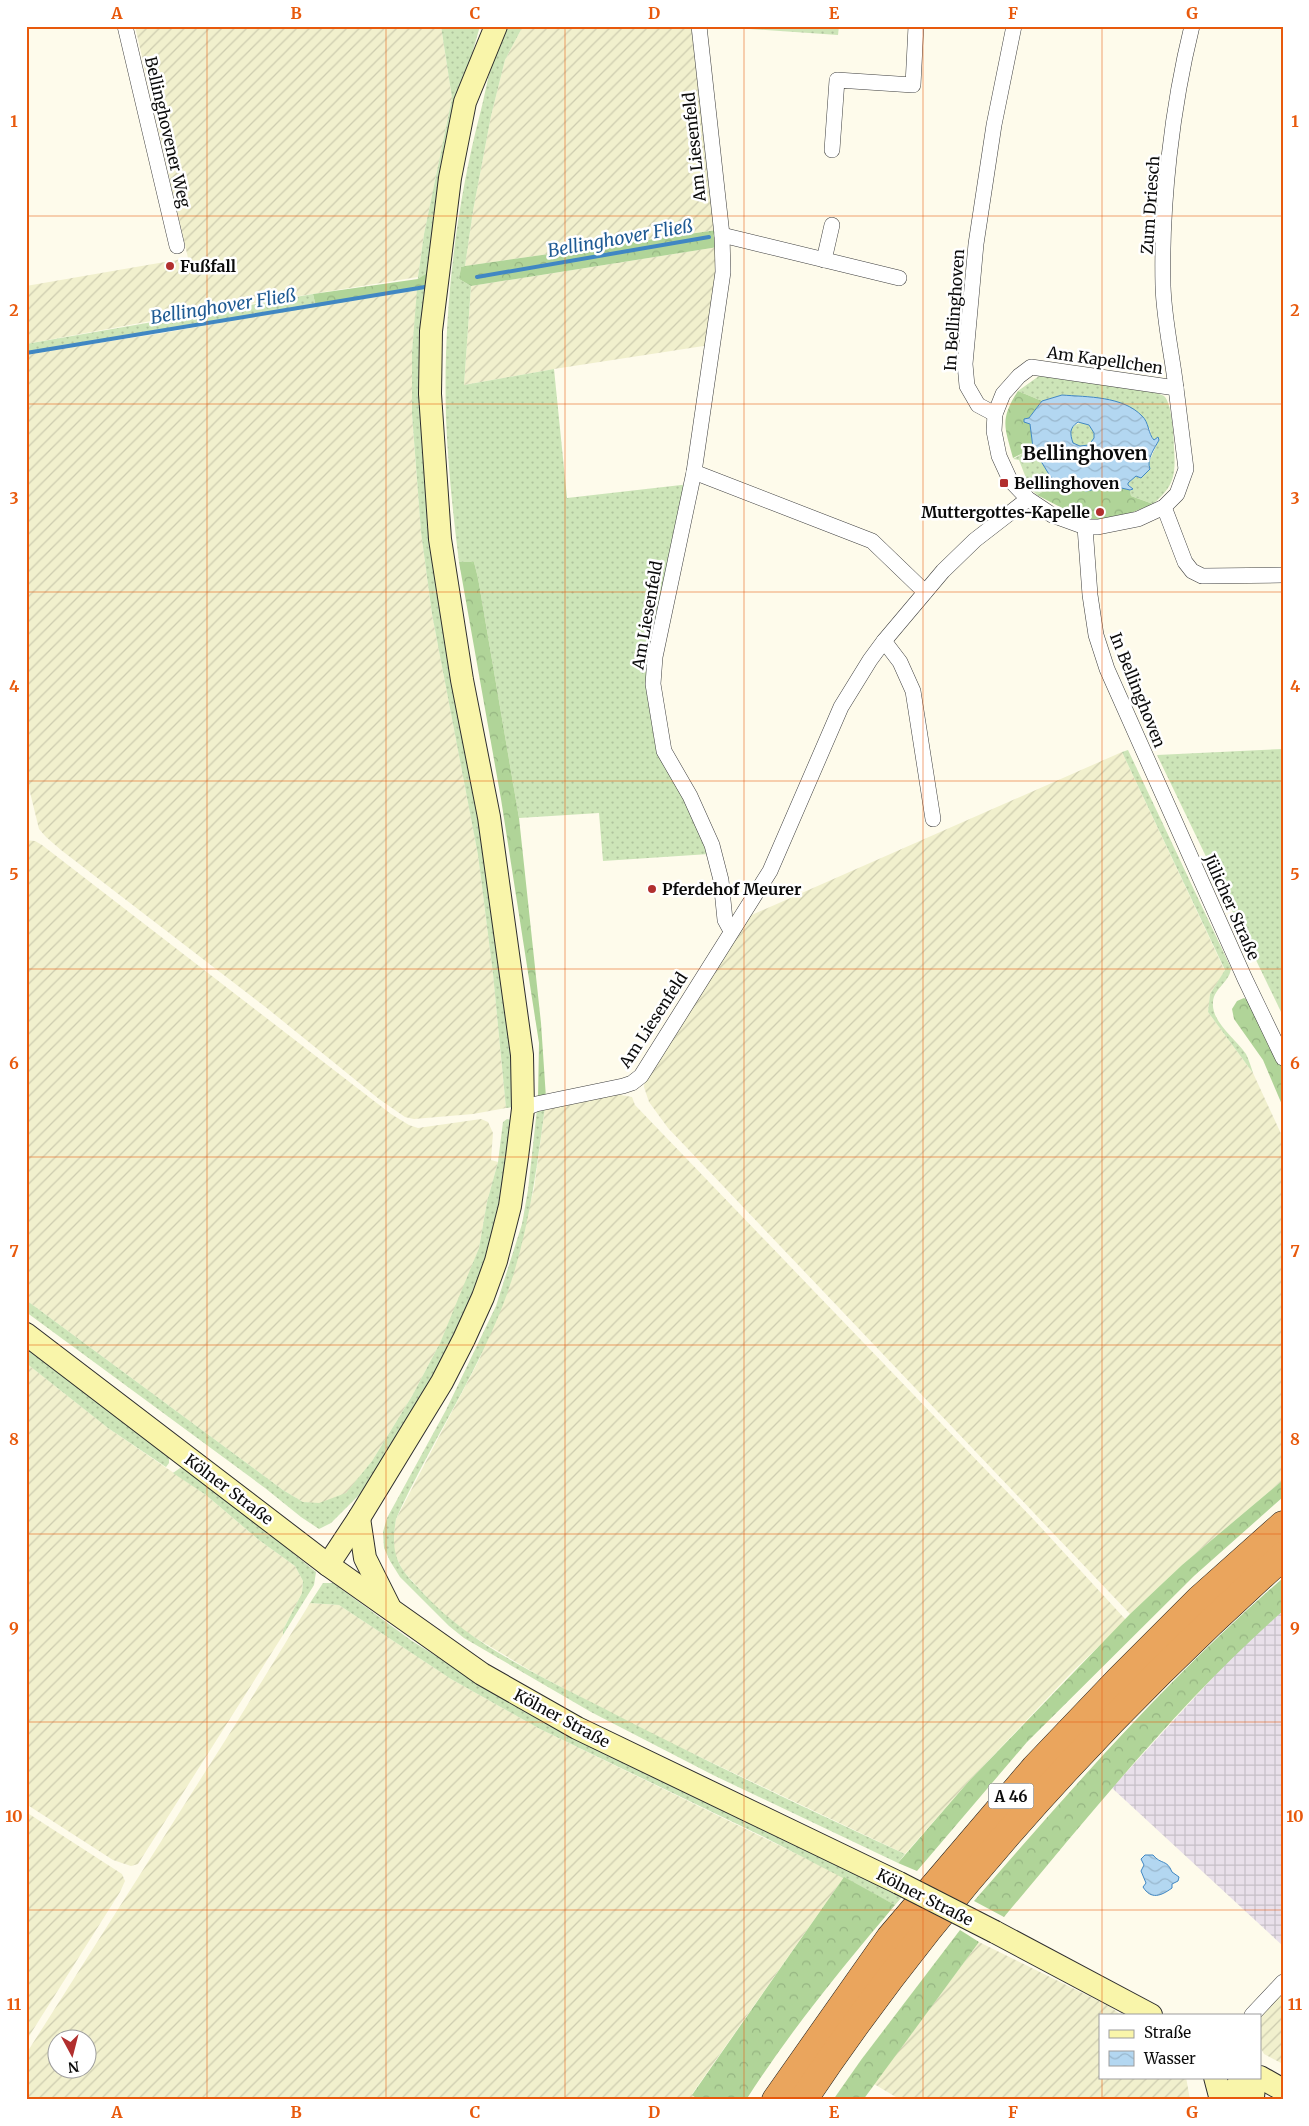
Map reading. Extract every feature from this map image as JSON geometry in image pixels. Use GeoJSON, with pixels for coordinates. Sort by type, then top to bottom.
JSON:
{"type":"FeatureCollection","features":[{"type":"Feature","properties":{"kind":"highway","name":"A 46"},"geometry":{"type":"LineString","coordinates":[[776,2100],[890,1938],[1035,1768],[1200,1599],[1283,1525]]}},
{"type":"Feature","properties":{"kind":"highway","name":"A 46"},"geometry":{"type":"LineString","coordinates":[[803,2100],[911,1950],[1058,1778],[1138,1692],[1218,1614],[1283,1556]]}},
{"type":"Feature","properties":{"kind":"main road"},"geometry":{"type":"LineString","coordinates":[[328,1565],[442,1382],[483,1297],[496,1261],[510,1206],[523,1109],[522,1055],[501,898],[489,817],[462,680],[440,538],[430,394],[431,331],[450,178],[465,102],[496,26]]}},
{"type":"Feature","properties":{"kind":"main road","name":"Kölner Straße"},"geometry":{"type":"LineString","coordinates":[[26,1334],[328,1565],[482,1674],[577,1728],[900,1883],[1149,2014]]}},
{"type":"Feature","properties":{"kind":"main road"},"geometry":{"type":"LineString","coordinates":[[359,1518],[365,1558],[391,1610]]}},
{"type":"Feature","properties":{"kind":"main road"},"geometry":{"type":"LineString","coordinates":[[1215,2078],[1221,2100]]}},
{"type":"Feature","properties":{"kind":"main road"},"geometry":{"type":"LineString","coordinates":[[1229,2100],[1235,2088],[1251,2078]]}},
{"type":"Feature","properties":{"kind":"main road"},"geometry":{"type":"LineString","coordinates":[[1251,2100],[1254,2097],[1253,2078]]}},
{"type":"Feature","properties":{"kind":"main road"},"geometry":{"type":"LineString","coordinates":[[1262,2078],[1283,2090]]}},
{"type":"Feature","properties":{"kind":"street","name":"Bellinghovener Weg"},"geometry":{"type":"LineString","coordinates":[[125,26],[177,246]]}},
{"type":"Feature","properties":{"kind":"street","name":"Am Liesenfeld"},"geometry":{"type":"LineString","coordinates":[[699,26],[722,234],[723,272],[694,472],[656,648],[653,684],[664,751],[690,796],[712,845],[722,880],[725,920],[731,931]]}},
{"type":"Feature","properties":{"kind":"street"},"geometry":{"type":"LineString","coordinates":[[832,150],[837,80],[913,85],[916,26]]}},
{"type":"Feature","properties":{"kind":"street","name":"In Bellinghoven"},"geometry":{"type":"LineString","coordinates":[[996,414],[978,405],[967,386],[965,364],[976,244],[994,125],[1014,26]]}},
{"type":"Feature","properties":{"kind":"street","name":"Zum Driesch"},"geometry":{"type":"LineString","coordinates":[[1176,388],[1163,288],[1164,211],[1182,65],[1192,26]]}},
{"type":"Feature","properties":{"kind":"street"},"geometry":{"type":"LineString","coordinates":[[824,260],[832,225]]}},
{"type":"Feature","properties":{"kind":"street"},"geometry":{"type":"LineString","coordinates":[[722,234],[899,278]]}},
{"type":"Feature","properties":{"kind":"street","name":"Am Kapellchen"},"geometry":{"type":"LineString","coordinates":[[996,414],[1003,394],[1019,376],[1031,367],[1176,388],[1186,469],[1177,494],[1164,507],[1138,519],[1098,527],[1085,527]]}},
{"type":"Feature","properties":{"kind":"street"},"geometry":{"type":"LineString","coordinates":[[996,414],[994,431],[1000,456],[1010,480],[1028,499],[1052,515],[1085,527]]}},
{"type":"Feature","properties":{"kind":"street"},"geometry":{"type":"LineString","coordinates":[[694,472],[872,541],[925,592]]}},
{"type":"Feature","properties":{"kind":"street","name":"Am Liesenfeld"},"geometry":{"type":"LineString","coordinates":[[523,1109],[543,1102],[623,1086],[632,1083],[642,1076],[770,871],[841,708],[884,641],[943,571],[975,540],[1028,499]]}},
{"type":"Feature","properties":{"kind":"street"},"geometry":{"type":"LineString","coordinates":[[1164,507],[1185,562],[1192,571],[1202,576],[1283,575]]}},
{"type":"Feature","properties":{"kind":"street","name":"In Bellinghoven"},"geometry":{"type":"LineString","coordinates":[[1085,527],[1096,635],[1107,669],[1151,770]]}},
{"type":"Feature","properties":{"kind":"street"},"geometry":{"type":"LineString","coordinates":[[884,641],[900,662],[913,690],[933,819]]}},
{"type":"Feature","properties":{"kind":"street","name":"Jülicher Straße"},"geometry":{"type":"LineString","coordinates":[[1151,770],[1245,979],[1283,1058]]}},
{"type":"Feature","properties":{"kind":"street"},"geometry":{"type":"LineString","coordinates":[[1253,2014],[1283,1982]]}},
{"type":"Feature","properties":{"kind":"shaded area"},"geometry":{"type":"Polygon","coordinates":[[[1283,1611],[1283,1946],[1112,1788],[1237,1651],[1283,1611]]]}},
{"type":"Feature","properties":{"kind":"green space"},"geometry":{"type":"Polygon","coordinates":[[[135,26],[441,26],[452,98],[424,234],[418,277],[200,312],[26,344],[26,286],[188,258],[135,26]]]}},
{"type":"Feature","properties":{"kind":"green space"},"geometry":{"type":"Polygon","coordinates":[[[441,26],[480,26],[453,121],[428,291],[470,757],[515,1080],[514,1107],[506,1108],[493,974],[478,855],[432,614],[421,532],[412,414],[412,352],[418,277],[424,234],[452,98],[441,26]]]}},
{"type":"Feature","properties":{"kind":"green space"},"geometry":{"type":"Polygon","coordinates":[[[506,26],[523,26],[505,60],[491,116],[473,211],[465,266],[461,267],[459,279],[471,286],[464,385],[554,369],[567,498],[690,484],[670,575],[653,717],[709,854],[603,861],[599,813],[519,818],[478,578],[474,562],[459,562],[446,418],[449,302],[458,224],[472,147],[491,67],[497,46],[506,26]]]}},
{"type":"Feature","properties":{"kind":"green space"},"geometry":{"type":"Polygon","coordinates":[[[523,26],[697,26],[717,230],[465,266],[473,211],[491,116],[505,60],[523,26]]]}},
{"type":"Feature","properties":{"kind":"green space"},"geometry":{"type":"Polygon","coordinates":[[[705,26],[839,26],[838,35],[705,26]]]}},
{"type":"Feature","properties":{"kind":"green space"},"geometry":{"type":"Polygon","coordinates":[[[717,230],[718,247],[471,286],[459,279],[461,267],[465,266],[717,230]]]}},
{"type":"Feature","properties":{"kind":"green space"},"geometry":{"type":"Polygon","coordinates":[[[718,247],[710,345],[464,385],[471,286],[718,247]]]}},
{"type":"Feature","properties":{"kind":"green space"},"geometry":{"type":"Polygon","coordinates":[[[426,274],[426,287],[316,307],[313,294],[418,279],[426,274]]]}},
{"type":"Feature","properties":{"kind":"green space"},"geometry":{"type":"Polygon","coordinates":[[[418,288],[412,352],[412,414],[421,532],[432,614],[478,855],[493,974],[506,1108],[473,1114],[414,1119],[405,1117],[379,1099],[268,1009],[61,850],[39,829],[26,776],[26,354],[163,333],[418,288]]]}},
{"type":"Feature","properties":{"kind":"green space"},"geometry":{"type":"Polygon","coordinates":[[[313,294],[316,307],[26,354],[26,344],[313,294]]]}},
{"type":"Feature","properties":{"kind":"green space"},"geometry":{"type":"Polygon","coordinates":[[[1039,376],[1125,387],[1164,396],[1169,406],[1172,421],[1175,466],[1172,480],[1160,498],[1153,504],[1131,496],[1130,490],[1133,489],[1127,483],[1148,464],[1159,440],[1154,440],[1151,437],[1150,429],[1127,405],[1093,397],[1062,395],[1042,401],[1018,391],[1039,376]]]}},
{"type":"Feature","properties":{"kind":"green space"},"geometry":{"type":"Polygon","coordinates":[[[1018,391],[1042,401],[1029,418],[1033,448],[1013,458],[1005,424],[1008,409],[1018,391]]]}},
{"type":"Feature","properties":{"kind":"green space"},"geometry":{"type":"Polygon","coordinates":[[[1082,423],[1087,424],[1093,430],[1093,440],[1087,446],[1082,447],[1077,446],[1071,440],[1070,435],[1071,430],[1077,424],[1082,423]]]}},
{"type":"Feature","properties":{"kind":"green space"},"geometry":{"type":"Polygon","coordinates":[[[1033,448],[1050,476],[1058,483],[1037,495],[1023,481],[1026,478],[1019,460],[1013,459],[1033,448]]]}},
{"type":"Feature","properties":{"kind":"green space"},"geometry":{"type":"Polygon","coordinates":[[[1058,483],[1086,491],[1113,486],[1130,490],[1131,496],[1153,504],[1116,519],[1087,521],[1037,495],[1058,483]]]}},
{"type":"Feature","properties":{"kind":"green space"},"geometry":{"type":"Polygon","coordinates":[[[459,562],[474,562],[478,578],[519,818],[541,1023],[546,1098],[538,1099],[539,1043],[501,799],[459,562]]]}},
{"type":"Feature","properties":{"kind":"green space"},"geometry":{"type":"Polygon","coordinates":[[[1283,749],[1283,1016],[1157,755],[1283,749]]]}},
{"type":"Feature","properties":{"kind":"green space"},"geometry":{"type":"Polygon","coordinates":[[[1128,750],[1231,968],[1228,977],[1214,997],[1213,1009],[1225,1030],[1246,1054],[1253,1073],[1208,1012],[1210,994],[1225,970],[1122,752],[1128,750]]]}},
{"type":"Feature","properties":{"kind":"green space"},"geometry":{"type":"Polygon","coordinates":[[[1122,752],[1225,971],[1210,994],[1208,1012],[1253,1073],[1283,1138],[1283,1480],[1182,1565],[1130,1614],[668,1128],[649,1102],[644,1087],[645,1076],[747,917],[1122,752]]]}},
{"type":"Feature","properties":{"kind":"green space"},"geometry":{"type":"Polygon","coordinates":[[[26,840],[35,841],[42,845],[391,1114],[409,1125],[418,1128],[481,1119],[488,1122],[493,1133],[491,1160],[498,1162],[487,1202],[479,1248],[440,1343],[412,1396],[372,1461],[346,1494],[319,1504],[303,1502],[283,1490],[26,1300],[26,840]]]}},
{"type":"Feature","properties":{"kind":"green space"},"geometry":{"type":"Polygon","coordinates":[[[1244,998],[1251,1002],[1283,1068],[1283,1107],[1263,1060],[1234,1019],[1232,1009],[1237,1001],[1244,998]]]}},
{"type":"Feature","properties":{"kind":"green space"},"geometry":{"type":"Polygon","coordinates":[[[615,1094],[632,1097],[635,1105],[1035,1521],[1126,1620],[1072,1672],[969,1781],[905,1854],[662,1739],[538,1675],[464,1631],[436,1607],[403,1571],[394,1552],[393,1538],[396,1519],[480,1358],[534,1189],[545,1107],[615,1094]]]}},
{"type":"Feature","properties":{"kind":"green space"},"geometry":{"type":"Polygon","coordinates":[[[545,1107],[530,1206],[512,1278],[480,1358],[396,1519],[394,1545],[399,1564],[410,1579],[442,1612],[506,1658],[790,1801],[905,1854],[898,1863],[713,1775],[591,1712],[464,1638],[449,1626],[400,1577],[390,1561],[384,1548],[383,1532],[387,1518],[446,1410],[496,1306],[522,1224],[528,1190],[537,1109],[545,1107]]]}},
{"type":"Feature","properties":{"kind":"green space"},"geometry":{"type":"Polygon","coordinates":[[[507,1119],[512,1120],[507,1187],[487,1261],[454,1341],[364,1490],[331,1523],[319,1529],[26,1312],[26,1300],[283,1490],[303,1502],[319,1503],[346,1493],[372,1461],[412,1396],[440,1343],[479,1248],[487,1202],[498,1162],[503,1122],[507,1119]]]}},
{"type":"Feature","properties":{"kind":"green space"},"geometry":{"type":"Polygon","coordinates":[[[26,1345],[169,1457],[169,1463],[166,1467],[108,1428],[26,1363],[26,1345]]]}},
{"type":"Feature","properties":{"kind":"green space"},"geometry":{"type":"Polygon","coordinates":[[[26,1363],[108,1428],[206,1495],[259,1540],[295,1566],[303,1581],[302,1593],[283,1630],[283,1635],[138,1864],[131,1866],[113,1860],[26,1804],[26,1363]]]}},
{"type":"Feature","properties":{"kind":"green space"},"geometry":{"type":"Polygon","coordinates":[[[180,1468],[191,1470],[316,1572],[314,1585],[283,1635],[283,1630],[302,1593],[303,1581],[295,1566],[259,1540],[206,1495],[173,1473],[180,1468]]]}},
{"type":"Feature","properties":{"kind":"green space"},"geometry":{"type":"Polygon","coordinates":[[[1283,1480],[1283,1497],[1194,1576],[1027,1742],[917,1871],[898,1863],[969,1781],[1130,1614],[1182,1565],[1283,1480]]]}},
{"type":"Feature","properties":{"kind":"green space"},"geometry":{"type":"Polygon","coordinates":[[[1283,1578],[1283,1611],[1208,1682],[1138,1758],[1004,1917],[974,1901],[1085,1775],[1161,1693],[1241,1615],[1283,1578]]]}},
{"type":"Feature","properties":{"kind":"green space"},"geometry":{"type":"Polygon","coordinates":[[[323,1583],[333,1583],[412,1641],[494,1692],[902,1897],[895,1905],[764,1837],[540,1729],[451,1679],[339,1605],[310,1603],[323,1583]]]}},
{"type":"Feature","properties":{"kind":"green space"},"geometry":{"type":"Polygon","coordinates":[[[310,1603],[339,1605],[451,1679],[540,1729],[844,1877],[692,2094],[699,2100],[26,2100],[26,2054],[235,1725],[310,1603]]]}},
{"type":"Feature","properties":{"kind":"green space"},"geometry":{"type":"Polygon","coordinates":[[[26,1812],[122,1874],[125,1881],[120,1892],[26,2041],[26,1812]]]}},
{"type":"Feature","properties":{"kind":"green space"},"geometry":{"type":"Polygon","coordinates":[[[844,1877],[895,1905],[836,1976],[763,2074],[746,2100],[699,2100],[692,2095],[844,1877]]]}},
{"type":"Feature","properties":{"kind":"green space"},"geometry":{"type":"Polygon","coordinates":[[[960,1930],[979,1942],[863,2100],[833,2100],[861,2060],[960,1930]]]}},
{"type":"Feature","properties":{"kind":"green space"},"geometry":{"type":"Polygon","coordinates":[[[979,1942],[1109,2006],[1120,2014],[1099,2014],[1099,2078],[1186,2078],[1190,2100],[901,2100],[874,2084],[979,1942]]]}},
{"type":"Feature","properties":{"kind":"green space"},"geometry":{"type":"Polygon","coordinates":[[[1283,1990],[1283,2064],[1264,2054],[1262,2050],[1261,2014],[1283,1990]]]}},
{"type":"Feature","properties":{"kind":"water"},"geometry":{"type":"Polygon","coordinates":[[[1062,395],[1093,397],[1115,401],[1134,409],[1144,419],[1154,440],[1158,437],[1159,440],[1149,461],[1150,469],[1141,478],[1136,476],[1128,483],[1133,489],[1130,490],[1113,486],[1086,491],[1058,483],[1050,476],[1033,448],[1030,424],[1024,422],[1024,419],[1029,418],[1042,401],[1062,395]],[[1078,422],[1073,427],[1071,434],[1073,443],[1080,446],[1089,445],[1094,438],[1094,433],[1089,425],[1078,422]]]}},
{"type":"Feature","properties":{"kind":"water"},"geometry":{"type":"Polygon","coordinates":[[[1145,1855],[1153,1855],[1168,1865],[1172,1872],[1179,1877],[1178,1881],[1172,1884],[1172,1888],[1160,1895],[1149,1894],[1143,1887],[1146,1883],[1141,1871],[1144,1865],[1141,1859],[1145,1855]]]}},
{"type":"Feature","properties":{"kind":"waterway","name":"Bellinghover Fließ"},"geometry":{"type":"LineString","coordinates":[[477,277],[709,237]]}},
{"type":"Feature","properties":{"kind":"waterway","name":"Bellinghover Fließ"},"geometry":{"type":"LineString","coordinates":[[26,353],[425,287]]}},
{"type":"Feature","properties":{"kind":"place","name":"Fußfall"},"geometry":{"type":"Point","coordinates":[170,266]}},
{"type":"Feature","properties":{"kind":"place","name":"Bellinghoven"},"geometry":{"type":"Point","coordinates":[1004,483]}},
{"type":"Feature","properties":{"kind":"place","name":"Muttergottes-Kapelle"},"geometry":{"type":"Point","coordinates":[1100,512]}},
{"type":"Feature","properties":{"kind":"place","name":"Pferdehof Meurer"},"geometry":{"type":"Point","coordinates":[652,889]}},
{"type":"Feature","properties":{"kind":"district","name":"Bellinghoven"},"geometry":{"type":"Point","coordinates":[1085,453]}}]}
